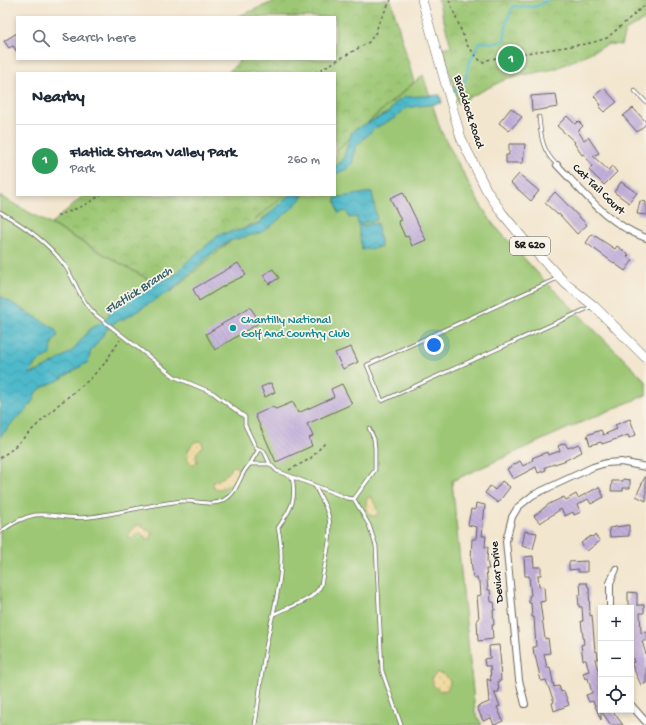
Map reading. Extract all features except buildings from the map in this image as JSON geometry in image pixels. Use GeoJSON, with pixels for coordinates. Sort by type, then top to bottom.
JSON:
{"type":"FeatureCollection","features":[{"type":"Feature","properties":{"kind":"main road","name":"Braddock Road"},"geometry":{"type":"LineString","coordinates":[[422,0],[452,107],[471,161],[486,189],[502,213],[526,242],[566,284],[594,306],[646,358]]}},
{"type":"Feature","properties":{"kind":"street","name":"Cat Tail Court"},"geometry":{"type":"LineString","coordinates":[[557,165],[610,219],[633,233],[646,238]]}},
{"type":"Feature","properties":{"kind":"street","name":"Deviar Drive"},"geometry":{"type":"LineString","coordinates":[[525,704],[518,667],[506,541],[512,517],[518,507],[533,495],[593,467],[606,463],[621,462],[646,467]]}},
{"type":"Feature","properties":{"kind":"street"},"geometry":{"type":"LineString","coordinates":[[610,605],[610,583],[616,569]]}},
{"type":"Feature","properties":{"kind":"street"},"geometry":{"type":"LineString","coordinates":[[634,708],[646,722]]}},
{"type":"Feature","properties":{"kind":"lane"},"geometry":{"type":"LineString","coordinates":[[635,91],[646,102]]}},
{"type":"Feature","properties":{"kind":"lane"},"geometry":{"type":"LineString","coordinates":[[539,116],[540,132],[545,151],[557,165]]}},
{"type":"Feature","properties":{"kind":"lane"},"geometry":{"type":"LineString","coordinates":[[0,212],[30,232],[64,263],[88,308],[101,319],[175,377],[203,388],[241,413],[245,417],[245,425],[256,448],[264,451],[270,464],[282,473],[347,498],[354,499]]}},
{"type":"Feature","properties":{"kind":"lane"},"geometry":{"type":"LineString","coordinates":[[560,277],[367,365],[382,401],[594,306]]}},
{"type":"Feature","properties":{"kind":"lane"},"geometry":{"type":"LineString","coordinates":[[354,499],[375,470],[374,439],[369,428]]}},
{"type":"Feature","properties":{"kind":"lane"},"geometry":{"type":"LineString","coordinates":[[0,532],[13,523],[36,515],[80,518],[183,501],[215,503],[224,500],[235,490],[245,469],[250,464],[259,449]]}},
{"type":"Feature","properties":{"kind":"lane"},"geometry":{"type":"LineString","coordinates":[[250,464],[270,464]]}},
{"type":"Feature","properties":{"kind":"lane"},"geometry":{"type":"LineString","coordinates":[[255,725],[265,652],[274,614],[280,572],[281,540],[278,528],[293,503],[294,493],[292,477]]}},
{"type":"Feature","properties":{"kind":"lane"},"geometry":{"type":"LineString","coordinates":[[274,614],[310,598],[319,590],[321,585],[329,535],[329,522],[328,514],[315,486]]}},
{"type":"Feature","properties":{"kind":"lane"},"geometry":{"type":"LineString","coordinates":[[354,499],[369,524],[376,546],[382,671],[401,725]]}},
{"type":"Feature","properties":{"kind":"path"},"geometry":{"type":"LineString","coordinates":[[318,72],[369,42],[376,32],[379,22],[391,0]]}},
{"type":"Feature","properties":{"kind":"path"},"geometry":{"type":"LineString","coordinates":[[449,0],[467,45],[482,63],[487,60],[508,55],[591,43],[602,40],[607,38],[646,4]]}},
{"type":"Feature","properties":{"kind":"path"},"geometry":{"type":"LineString","coordinates":[[57,216],[83,206],[100,196]]}},
{"type":"Feature","properties":{"kind":"path"},"geometry":{"type":"LineString","coordinates":[[0,458],[11,450],[58,405],[90,379],[104,364],[123,335]]}},
{"type":"Feature","properties":{"kind":"path"},"geometry":{"type":"LineString","coordinates":[[282,473],[310,459],[325,443]]}},
{"type":"Feature","properties":{"kind":"green space"},"geometry":{"type":"Polygon","coordinates":[[[278,0],[391,0],[414,82],[336,150],[336,72],[228,72],[239,62],[238,60],[336,60],[336,16],[238,16],[278,0]]]}},
{"type":"Feature","properties":{"kind":"green space"},"geometry":{"type":"Polygon","coordinates":[[[438,0],[646,0],[646,19],[625,31],[621,45],[609,44],[555,69],[508,78],[458,103],[443,48],[451,46],[438,0]]]}},
{"type":"Feature","properties":{"kind":"green space","name":"Chantilly National Golf And Country Club"},"geometry":{"type":"Polygon","coordinates":[[[423,75],[441,131],[477,199],[493,224],[544,280],[646,381],[646,395],[575,425],[452,481],[475,712],[482,725],[0,725],[0,196],[171,292],[283,196],[336,196],[336,150],[423,75]]]}},
{"type":"Feature","properties":{"kind":"green space"},"geometry":{"type":"Polygon","coordinates":[[[83,196],[283,196],[171,292],[51,224],[83,196]]]}},
{"type":"Feature","properties":{"kind":"sand"},"geometry":{"type":"Polygon","coordinates":[[[197,441],[202,442],[203,446],[196,453],[197,463],[191,464],[187,455],[191,446],[197,441]]]}},
{"type":"Feature","properties":{"kind":"sand"},"geometry":{"type":"Polygon","coordinates":[[[233,466],[237,467],[238,470],[236,478],[225,487],[217,489],[213,488],[213,482],[224,477],[233,466]]]}},
{"type":"Feature","properties":{"kind":"sand"},"geometry":{"type":"Polygon","coordinates":[[[368,497],[372,497],[378,512],[376,516],[371,516],[367,509],[366,502],[368,497]]]}},
{"type":"Feature","properties":{"kind":"sand"},"geometry":{"type":"Polygon","coordinates":[[[137,525],[142,525],[146,530],[152,532],[151,538],[147,539],[140,532],[133,538],[128,539],[129,534],[137,525]]]}},
{"type":"Feature","properties":{"kind":"sand"},"geometry":{"type":"Polygon","coordinates":[[[436,673],[444,675],[449,679],[450,684],[447,690],[440,691],[433,685],[432,678],[436,673]]]}},
{"type":"Feature","properties":{"kind":"water"},"geometry":{"type":"Polygon","coordinates":[[[440,95],[442,103],[406,108],[395,118],[375,128],[355,147],[353,162],[347,169],[336,174],[336,166],[343,160],[352,131],[389,112],[395,103],[405,97],[440,95]]]}},
{"type":"Feature","properties":{"kind":"water"},"geometry":{"type":"Polygon","coordinates":[[[372,192],[377,220],[360,223],[361,226],[377,223],[381,247],[362,250],[357,217],[349,218],[347,211],[338,213],[335,198],[372,192]]]}},
{"type":"Feature","properties":{"kind":"water"},"geometry":{"type":"Polygon","coordinates":[[[289,196],[303,196],[291,209],[271,226],[260,233],[229,241],[211,254],[173,289],[126,318],[115,322],[108,328],[91,351],[88,362],[35,393],[34,399],[26,410],[0,437],[0,296],[54,328],[58,335],[52,343],[51,354],[36,363],[29,374],[55,362],[72,351],[91,328],[102,323],[116,305],[159,280],[172,277],[190,259],[220,234],[241,230],[260,222],[289,196]]]}},
{"type":"Feature","properties":{"kind":"waterway","name":"Flatlick Branch"},"geometry":{"type":"LineString","coordinates":[[451,93],[461,86],[465,80],[469,64],[479,42],[495,43],[504,41],[507,21],[513,6],[535,7],[548,0]]}},
{"type":"Feature","properties":{"kind":"place","name":"Flatlick Stream Valley Park"},"geometry":{"type":"Point","coordinates":[511,59]}},
{"type":"Feature","properties":{"kind":"place","name":"Chantilly National Golf And Country Club"},"geometry":{"type":"Point","coordinates":[233,328]}}]}
